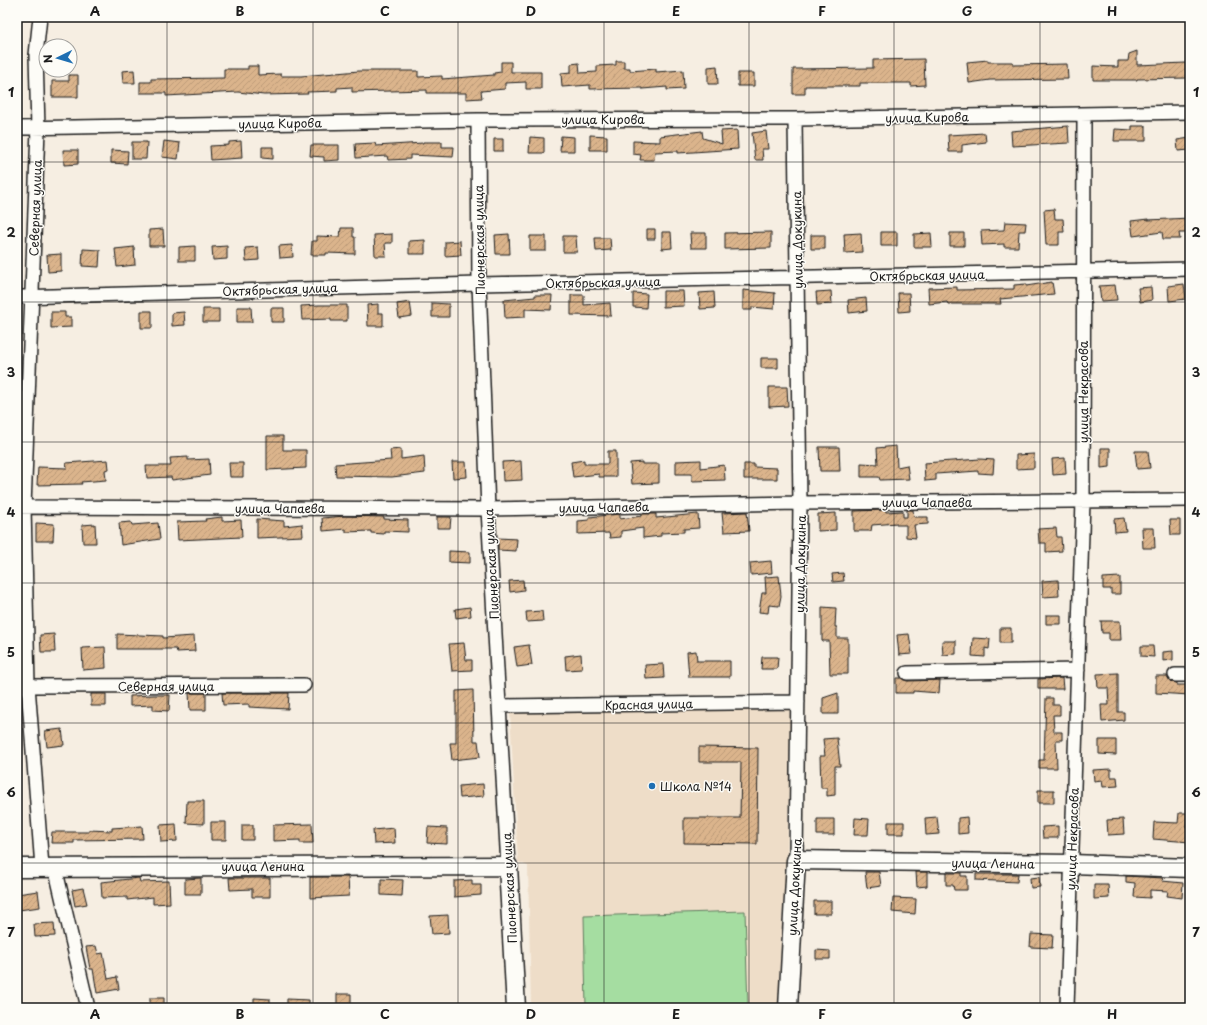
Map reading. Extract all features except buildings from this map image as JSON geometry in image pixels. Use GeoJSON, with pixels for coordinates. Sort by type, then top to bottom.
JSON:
{"type":"FeatureCollection","features":[{"type":"Feature","properties":{"kind":"street","name":"Северная улица"},"geometry":{"type":"LineString","coordinates":[[40,17],[36,55],[38,129],[20,507],[28,686],[49,867],[88,1008]]}},
{"type":"Feature","properties":{"kind":"street","name":"улица Кирова"},"geometry":{"type":"LineString","coordinates":[[17,128],[38,129],[478,120],[795,119],[1190,112]]}},
{"type":"Feature","properties":{"kind":"street","name":"улица Некрасова"},"geometry":{"type":"LineString","coordinates":[[1067,1008],[1083,501],[1084,114]]}},
{"type":"Feature","properties":{"kind":"street","name":"улица Докукина"},"geometry":{"type":"LineString","coordinates":[[788,1008],[796,860],[800,503],[795,119]]}},
{"type":"Feature","properties":{"kind":"street","name":"Пионерская улица"},"geometry":{"type":"LineString","coordinates":[[478,120],[479,284],[488,509],[516,1008]]}},
{"type":"Feature","properties":{"kind":"street","name":"Октябрьская улица"},"geometry":{"type":"LineString","coordinates":[[17,297],[479,284],[1190,269]]}},
{"type":"Feature","properties":{"kind":"street","name":"улица Чапаева"},"geometry":{"type":"LineString","coordinates":[[20,507],[488,509],[800,503],[1190,500]]}},
{"type":"Feature","properties":{"kind":"street"},"geometry":{"type":"LineString","coordinates":[[907,673],[1078,670]]}},
{"type":"Feature","properties":{"kind":"street"},"geometry":{"type":"LineString","coordinates":[[1175,675],[1190,675]]}},
{"type":"Feature","properties":{"kind":"street","name":"Северная улица"},"geometry":{"type":"LineString","coordinates":[[28,686],[304,685]]}},
{"type":"Feature","properties":{"kind":"street","name":"Красная улица"},"geometry":{"type":"LineString","coordinates":[[500,706],[798,702]]}},
{"type":"Feature","properties":{"kind":"street","name":"улица Ленина"},"geometry":{"type":"LineString","coordinates":[[796,860],[1071,864],[1190,868]]}},
{"type":"Feature","properties":{"kind":"street","name":"улица Ленина"},"geometry":{"type":"LineString","coordinates":[[17,868],[508,866]]}},
{"type":"Feature","properties":{"kind":"shaded area","name":"Школа №14"},"geometry":{"type":"Polygon","coordinates":[[[791,708],[787,861],[782,918],[778,1008],[531,1008],[528,866],[518,862],[510,711],[791,708]]]}},
{"type":"Feature","properties":{"kind":"green space"},"geometry":{"type":"Polygon","coordinates":[[[745,911],[748,1008],[586,1008],[584,916],[745,911]]]}},
{"type":"Feature","properties":{"kind":"place","name":"Школа №14"},"geometry":{"type":"Point","coordinates":[652,786]}}]}
